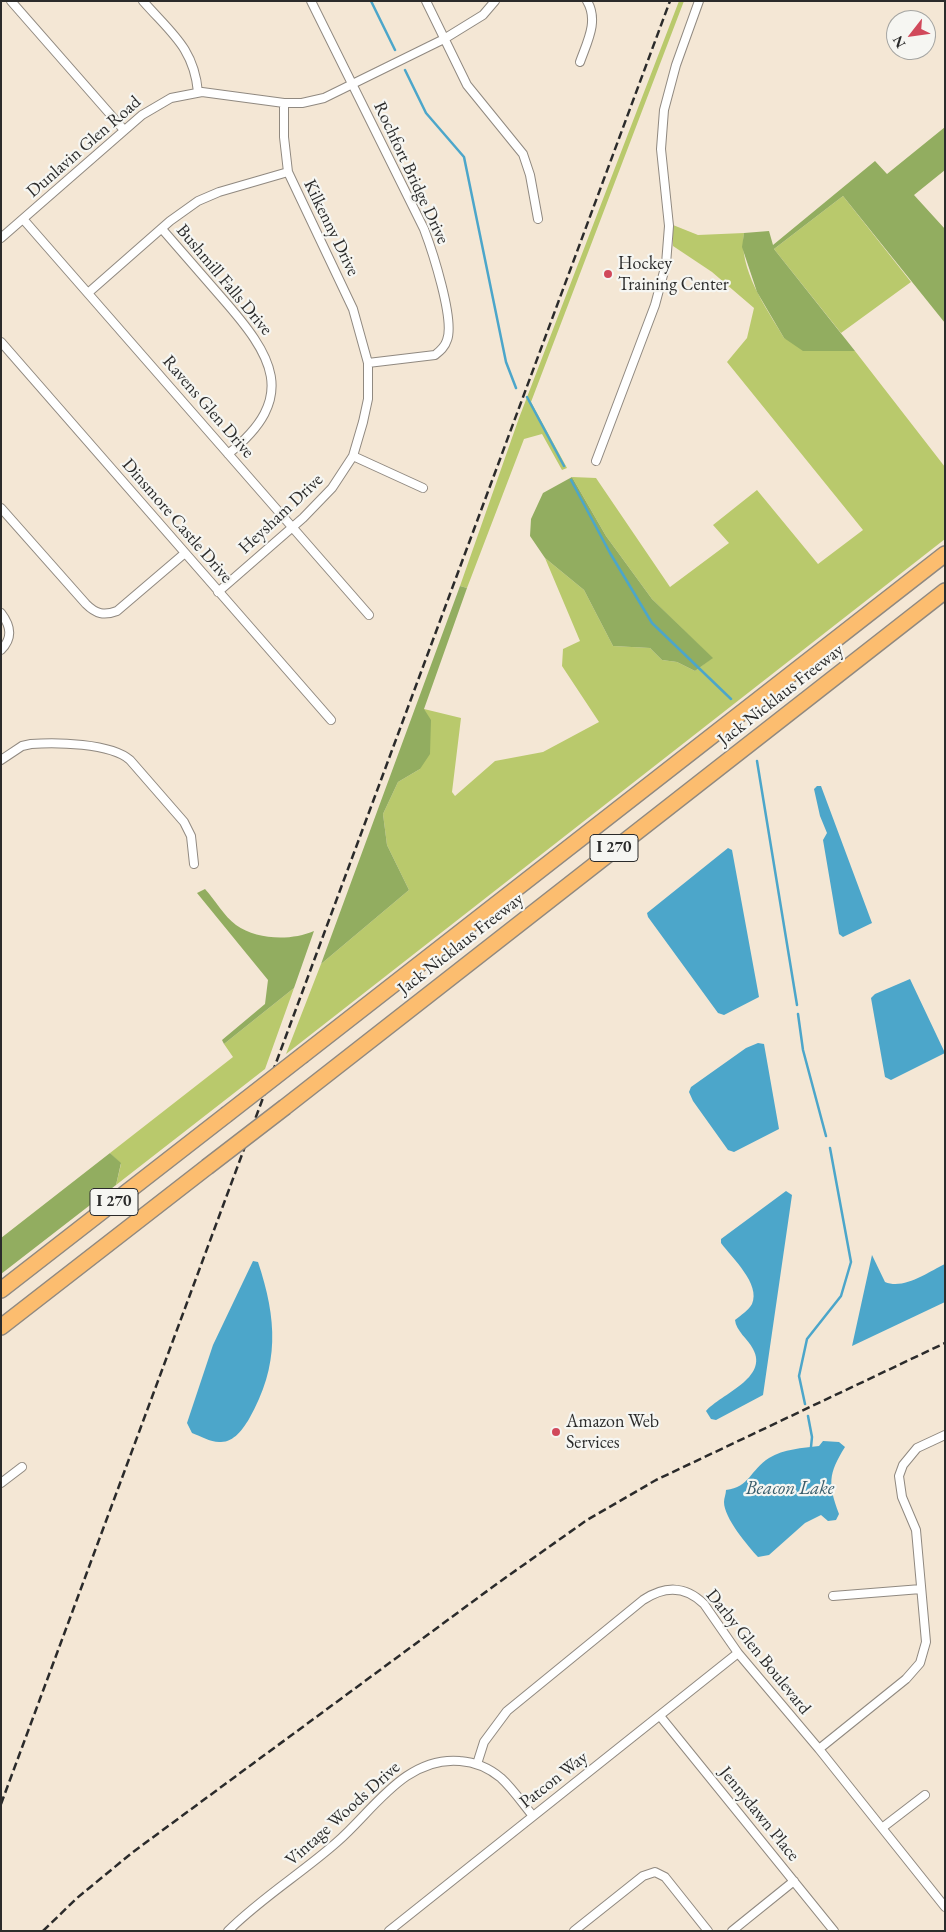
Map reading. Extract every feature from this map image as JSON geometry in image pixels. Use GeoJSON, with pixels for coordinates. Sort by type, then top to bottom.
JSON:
{"type":"FeatureCollection","features":[{"type":"Feature","properties":{"kind":"highway","name":"Jack Nicklaus Freeway"},"geometry":{"type":"LineString","coordinates":[[1,1290],[945,554]]}},
{"type":"Feature","properties":{"kind":"highway","name":"Jack Nicklaus Freeway"},"geometry":{"type":"LineString","coordinates":[[1,1327],[945,590]]}},
{"type":"Feature","properties":{"kind":"street"},"geometry":{"type":"LineString","coordinates":[[10,1],[124,130]]}},
{"type":"Feature","properties":{"kind":"street"},"geometry":{"type":"LineString","coordinates":[[143,1],[186,50],[196,72],[198,92]]}},
{"type":"Feature","properties":{"kind":"street","name":"Rochfort Bridge Drive"},"geometry":{"type":"LineString","coordinates":[[311,1],[424,229],[438,266],[448,327],[448,339],[442,350],[435,355],[368,363]]}},
{"type":"Feature","properties":{"kind":"street"},"geometry":{"type":"LineString","coordinates":[[426,1],[467,85],[523,154],[530,175],[538,219]]}},
{"type":"Feature","properties":{"kind":"street","name":"Dunlavin Glen Road"},"geometry":{"type":"LineString","coordinates":[[1,238],[124,130],[155,106],[172,98],[198,92],[228,94],[284,103],[313,101],[352,85],[444,39],[483,15],[495,1]]}},
{"type":"Feature","properties":{"kind":"street"},"geometry":{"type":"LineString","coordinates":[[580,62],[593,22],[593,14],[587,1]]}},
{"type":"Feature","properties":{"kind":"street"},"geometry":{"type":"LineString","coordinates":[[596,460],[655,305],[666,264],[669,226],[661,149],[664,110],[676,65],[699,1]]}},
{"type":"Feature","properties":{"kind":"street","name":"Kilkenny Drive"},"geometry":{"type":"LineString","coordinates":[[284,103],[284,137],[288,172],[353,309],[368,363]]}},
{"type":"Feature","properties":{"kind":"street"},"geometry":{"type":"LineString","coordinates":[[88,293],[162,229],[198,201],[227,189],[288,172]]}},
{"type":"Feature","properties":{"kind":"street","name":"Ravens Glen Drive"},"geometry":{"type":"LineString","coordinates":[[23,219],[370,615]]}},
{"type":"Feature","properties":{"kind":"street","name":"Bushmill Falls Drive"},"geometry":{"type":"LineString","coordinates":[[162,229],[251,331],[268,363],[271,387],[266,411],[252,433],[228,454]]}},
{"type":"Feature","properties":{"kind":"street","name":"Dinsmore Castle Drive"},"geometry":{"type":"LineString","coordinates":[[1,342],[331,720]]}},
{"type":"Feature","properties":{"kind":"street","name":"Heysham Drive"},"geometry":{"type":"LineString","coordinates":[[218,592],[292,528],[332,488],[353,456],[364,422],[368,399],[368,363]]}},
{"type":"Feature","properties":{"kind":"street"},"geometry":{"type":"LineString","coordinates":[[353,456],[423,488]]}},
{"type":"Feature","properties":{"kind":"street"},"geometry":{"type":"LineString","coordinates":[[1,508],[86,604],[100,614],[117,611],[185,553]]}},
{"type":"Feature","properties":{"kind":"street"},"geometry":{"type":"LineString","coordinates":[[1,613],[8,622],[10,633],[7,644],[1,650]]}},
{"type":"Feature","properties":{"kind":"street"},"geometry":{"type":"LineString","coordinates":[[1,760],[22,746],[30,744],[106,748],[119,752],[130,760],[184,822],[191,836],[194,864]]}},
{"type":"Feature","properties":{"kind":"street"},"geometry":{"type":"LineString","coordinates":[[819,1749],[906,1679],[920,1663],[926,1642],[916,1530],[902,1497],[899,1476],[903,1465],[917,1448],[945,1435]]}},
{"type":"Feature","properties":{"kind":"street"},"geometry":{"type":"LineString","coordinates":[[1,1483],[22,1467]]}},
{"type":"Feature","properties":{"kind":"street","name":"Darby Glen Boulevard"},"geometry":{"type":"LineString","coordinates":[[477,1764],[484,1742],[507,1711],[643,1600],[660,1590],[679,1589],[697,1597],[738,1654],[819,1749],[945,1907]]}},
{"type":"Feature","properties":{"kind":"street"},"geometry":{"type":"LineString","coordinates":[[833,1596],[921,1589]]}},
{"type":"Feature","properties":{"kind":"street","name":"Patcon Way"},"geometry":{"type":"LineString","coordinates":[[390,1931],[738,1654]]}},
{"type":"Feature","properties":{"kind":"street","name":"Jennydawn Place"},"geometry":{"type":"LineString","coordinates":[[660,1716],[834,1931]]}},
{"type":"Feature","properties":{"kind":"street","name":"Vintage Woods Drive"},"geometry":{"type":"LineString","coordinates":[[228,1931],[319,1858],[381,1797],[416,1770],[439,1762],[454,1760],[477,1764],[501,1778],[533,1816]]}},
{"type":"Feature","properties":{"kind":"street"},"geometry":{"type":"LineString","coordinates":[[882,1828],[925,1795]]}},
{"type":"Feature","properties":{"kind":"street"},"geometry":{"type":"LineString","coordinates":[[574,1931],[643,1876],[655,1872],[665,1877],[708,1931]]}},
{"type":"Feature","properties":{"kind":"street"},"geometry":{"type":"LineString","coordinates":[[732,1931],[794,1881]]}},
{"type":"Feature","properties":{"kind":"green space"},"geometry":{"type":"Polygon","coordinates":[[[679,1],[684,1],[531,402],[567,468],[562,470],[542,434],[524,439],[467,588],[460,586],[519,418],[679,1]]]}},
{"type":"Feature","properties":{"kind":"green space"},"geometry":{"type":"Polygon","coordinates":[[[945,127],[945,170],[914,195],[945,229],[945,323],[843,196],[774,249],[855,351],[803,351],[784,338],[757,292],[742,247],[744,233],[769,231],[773,245],[875,161],[887,174],[945,127]]]}},
{"type":"Feature","properties":{"kind":"green space"},"geometry":{"type":"Polygon","coordinates":[[[843,196],[911,282],[841,333],[774,249],[843,196]]]}},
{"type":"Feature","properties":{"kind":"green space"},"geometry":{"type":"Polygon","coordinates":[[[673,225],[698,235],[744,233],[743,247],[749,274],[762,301],[784,338],[827,351],[855,351],[945,467],[945,539],[286,1054],[321,964],[409,890],[387,845],[383,814],[398,782],[420,769],[424,709],[461,718],[452,792],[455,796],[495,761],[543,752],[599,722],[562,666],[563,649],[580,641],[545,558],[584,590],[613,646],[650,648],[662,660],[677,662],[695,671],[712,658],[652,599],[606,536],[572,477],[596,478],[670,587],[729,543],[713,525],[757,490],[818,564],[863,530],[727,362],[747,338],[754,308],[712,272],[673,246],[673,225]]]}},
{"type":"Feature","properties":{"kind":"green space"},"geometry":{"type":"Polygon","coordinates":[[[572,477],[606,536],[652,599],[713,658],[695,671],[677,662],[662,660],[650,648],[613,646],[584,590],[545,558],[530,536],[531,519],[543,493],[572,477]]]}},
{"type":"Feature","properties":{"kind":"green space"},"geometry":{"type":"Polygon","coordinates":[[[460,586],[467,588],[424,709],[431,720],[430,754],[420,769],[398,782],[383,814],[387,845],[409,890],[321,964],[460,586]]]}},
{"type":"Feature","properties":{"kind":"green space"},"geometry":{"type":"Polygon","coordinates":[[[205,889],[236,925],[254,934],[285,937],[314,931],[294,988],[224,1044],[222,1040],[265,1004],[268,980],[197,893],[205,889]]]}},
{"type":"Feature","properties":{"kind":"green space"},"geometry":{"type":"Polygon","coordinates":[[[294,988],[265,1069],[116,1185],[121,1164],[110,1153],[233,1057],[224,1044],[294,988]]]}},
{"type":"Feature","properties":{"kind":"green space"},"geometry":{"type":"Polygon","coordinates":[[[110,1153],[121,1163],[116,1185],[1,1274],[1,1238],[110,1153]]]}},
{"type":"Feature","properties":{"kind":"water"},"geometry":{"type":"Polygon","coordinates":[[[817,786],[821,786],[872,923],[843,937],[839,934],[823,840],[827,833],[820,816],[814,789],[817,786]]]}},
{"type":"Feature","properties":{"kind":"water"},"geometry":{"type":"Polygon","coordinates":[[[728,848],[732,850],[759,997],[724,1015],[718,1013],[648,917],[647,913],[728,848]]]}},
{"type":"Feature","properties":{"kind":"water"},"geometry":{"type":"Polygon","coordinates":[[[910,979],[945,1053],[891,1080],[885,1077],[871,998],[875,994],[910,979]]]}},
{"type":"Feature","properties":{"kind":"water"},"geometry":{"type":"Polygon","coordinates":[[[758,1043],[764,1044],[779,1129],[734,1152],[728,1150],[693,1101],[689,1092],[691,1087],[746,1048],[758,1043]]]}},
{"type":"Feature","properties":{"kind":"water"},"geometry":{"type":"Polygon","coordinates":[[[786,1191],[792,1195],[763,1395],[716,1420],[711,1419],[706,1411],[749,1377],[755,1369],[756,1359],[751,1345],[738,1328],[735,1320],[752,1304],[754,1296],[752,1288],[744,1272],[721,1243],[721,1239],[786,1191]]]}},
{"type":"Feature","properties":{"kind":"water"},"geometry":{"type":"Polygon","coordinates":[[[872,1255],[885,1282],[892,1284],[900,1284],[916,1279],[945,1264],[945,1302],[852,1346],[872,1255]]]}},
{"type":"Feature","properties":{"kind":"water"},"geometry":{"type":"Polygon","coordinates":[[[253,1261],[258,1262],[272,1322],[272,1342],[266,1380],[259,1399],[244,1427],[230,1440],[214,1441],[192,1433],[187,1423],[213,1345],[253,1261]]]}},
{"type":"Feature","properties":{"kind":"water","name":"Beacon Lake"},"geometry":{"type":"Polygon","coordinates":[[[823,1441],[839,1442],[845,1447],[835,1465],[831,1479],[833,1495],[839,1514],[836,1520],[828,1521],[821,1515],[805,1523],[769,1555],[758,1557],[737,1531],[728,1516],[724,1502],[726,1490],[745,1482],[769,1458],[793,1449],[819,1446],[823,1441]]]}},
{"type":"Feature","properties":{"kind":"waterway"},"geometry":{"type":"LineString","coordinates":[[371,1],[395,50]]}},
{"type":"Feature","properties":{"kind":"waterway"},"geometry":{"type":"LineString","coordinates":[[405,70],[426,113],[464,157],[506,362],[516,388]]}},
{"type":"Feature","properties":{"kind":"waterway"},"geometry":{"type":"LineString","coordinates":[[527,397],[564,466]]}},
{"type":"Feature","properties":{"kind":"waterway"},"geometry":{"type":"LineString","coordinates":[[571,480],[610,553],[652,623],[731,699]]}},
{"type":"Feature","properties":{"kind":"waterway"},"geometry":{"type":"LineString","coordinates":[[757,761],[797,1005]]}},
{"type":"Feature","properties":{"kind":"waterway"},"geometry":{"type":"LineString","coordinates":[[798,1014],[803,1050],[826,1136]]}},
{"type":"Feature","properties":{"kind":"waterway"},"geometry":{"type":"LineString","coordinates":[[805,1404],[799,1376],[807,1339],[841,1296],[851,1262],[830,1148]]}},
{"type":"Feature","properties":{"kind":"waterway"},"geometry":{"type":"LineString","coordinates":[[808,1416],[812,1437],[811,1447]]}},
{"type":"Feature","properties":{"kind":"railway"},"geometry":{"type":"LineString","coordinates":[[1,1804],[670,1]]}},
{"type":"Feature","properties":{"kind":"railway"},"geometry":{"type":"LineString","coordinates":[[43,1931],[77,1898],[133,1852],[498,1583],[587,1520],[656,1480],[945,1343]]}},
{"type":"Feature","properties":{"kind":"place","name":"Hockey Training Center"},"geometry":{"type":"Point","coordinates":[608,274]}},
{"type":"Feature","properties":{"kind":"place","name":"Amazon Web Services"},"geometry":{"type":"Point","coordinates":[556,1432]}}]}
